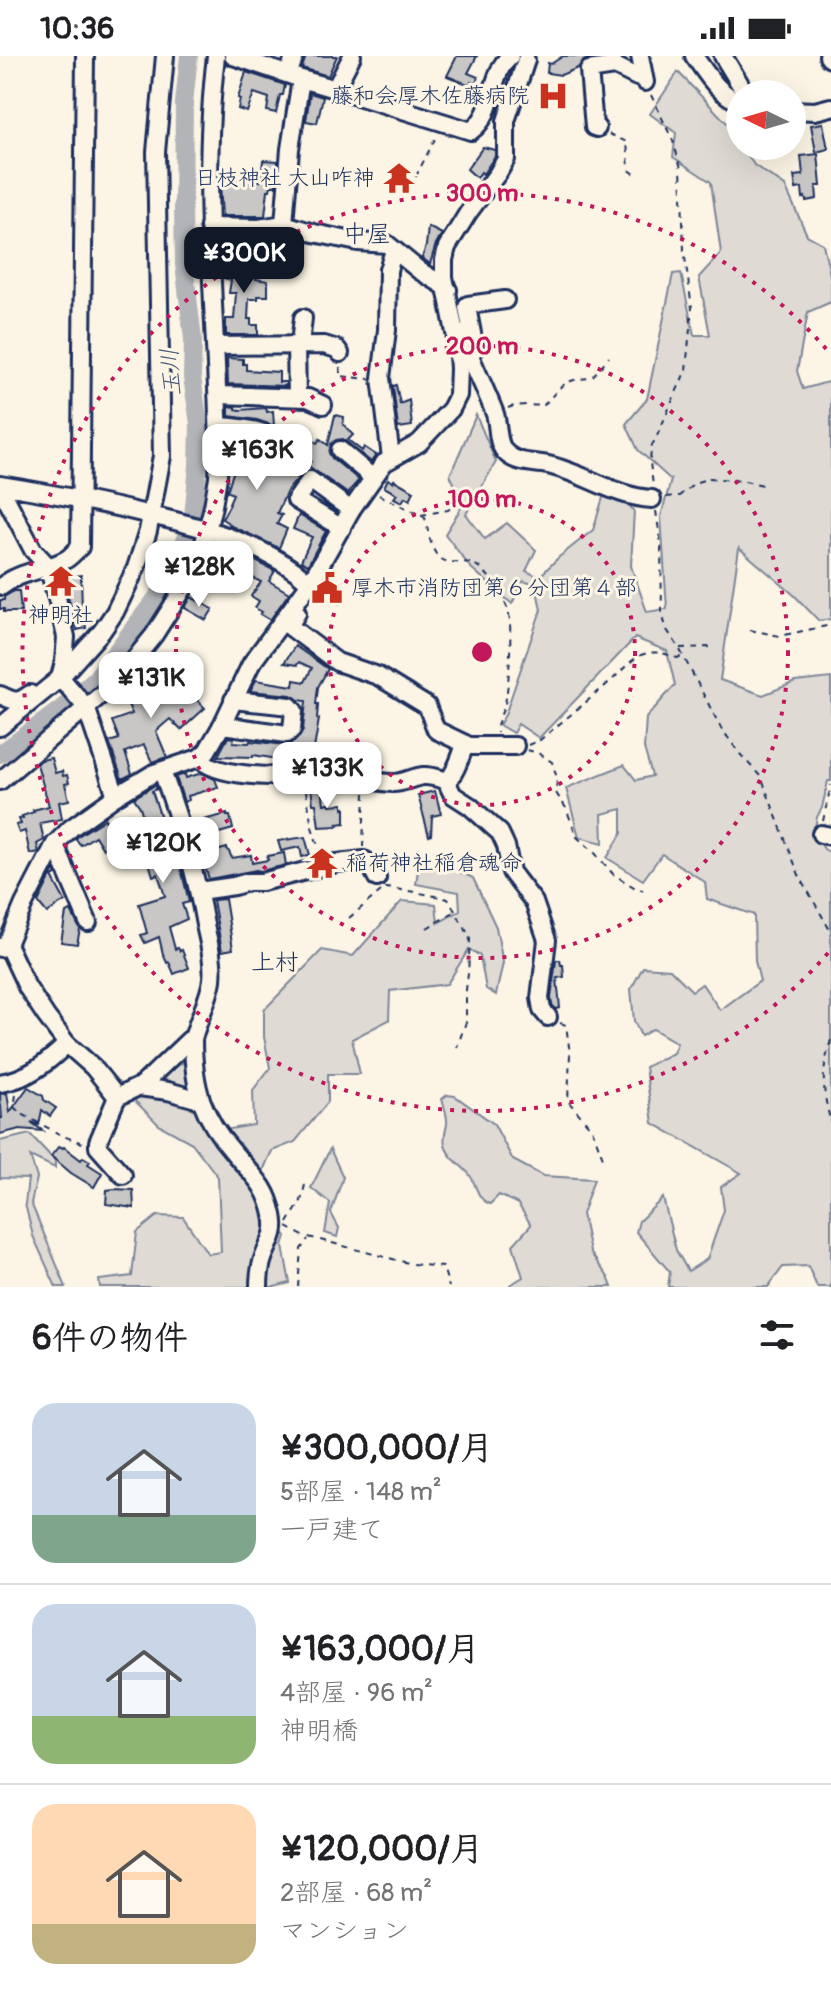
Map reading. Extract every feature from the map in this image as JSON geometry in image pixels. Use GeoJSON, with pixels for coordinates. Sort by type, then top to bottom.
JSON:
{"type":"FeatureCollection","features":[{"type":"Feature","properties":{"kind":"street"},"geometry":{"type":"LineString","coordinates":[[2,586],[28,572],[63,561],[80,547],[85,56]]}},
{"type":"Feature","properties":{"kind":"street"},"geometry":{"type":"LineString","coordinates":[[0,727],[61,679],[96,639],[115,612],[136,568],[154,515],[162,456],[156,152],[165,56]]}},
{"type":"Feature","properties":{"kind":"street"},"geometry":{"type":"LineString","coordinates":[[0,781],[84,704],[116,682],[154,635],[189,580],[203,547],[218,477],[218,395],[209,227],[209,138],[216,56]]}},
{"type":"Feature","properties":{"kind":"street"},"geometry":{"type":"LineString","coordinates":[[233,56],[269,62],[294,76],[471,131],[487,112],[501,66],[523,57]]}},
{"type":"Feature","properties":{"kind":"street"},"geometry":{"type":"LineString","coordinates":[[284,224],[295,56]]}},
{"type":"Feature","properties":{"kind":"street"},"geometry":{"type":"LineString","coordinates":[[335,89],[352,56]]}},
{"type":"Feature","properties":{"kind":"street"},"geometry":{"type":"LineString","coordinates":[[640,56],[644,80]]}},
{"type":"Feature","properties":{"kind":"street"},"geometry":{"type":"LineString","coordinates":[[694,56],[726,97]]}},
{"type":"Feature","properties":{"kind":"street"},"geometry":{"type":"LineString","coordinates":[[723,56],[738,80]]}},
{"type":"Feature","properties":{"kind":"street"},"geometry":{"type":"LineString","coordinates":[[117,1097],[93,1067],[67,1044],[27,987],[4,946],[55,844],[71,828],[137,782],[199,758],[207,751],[251,664],[305,589],[369,484],[384,463],[419,443],[451,409],[458,395],[458,355],[444,277],[444,260],[447,247],[506,159],[506,121],[523,57]]}},
{"type":"Feature","properties":{"kind":"street"},"geometry":{"type":"LineString","coordinates":[[597,128],[594,127],[589,70],[615,66],[644,80]]}},
{"type":"Feature","properties":{"kind":"street"},"geometry":{"type":"LineString","coordinates":[[806,111],[831,107]]}},
{"type":"Feature","properties":{"kind":"street"},"geometry":{"type":"LineString","coordinates":[[209,227],[259,228],[284,224],[358,242],[387,244],[446,287],[458,312],[462,335],[495,415],[499,440],[507,455],[553,466],[636,498],[652,499]]}},
{"type":"Feature","properties":{"kind":"street"},"geometry":{"type":"LineString","coordinates":[[391,458],[382,381],[388,270],[394,250]]}},
{"type":"Feature","properties":{"kind":"street"},"geometry":{"type":"LineString","coordinates":[[475,367],[478,362],[467,307],[505,300]]}},
{"type":"Feature","properties":{"kind":"street"},"geometry":{"type":"LineString","coordinates":[[297,397],[298,344],[303,318]]}},
{"type":"Feature","properties":{"kind":"street"},"geometry":{"type":"LineString","coordinates":[[215,346],[324,345],[340,353]]}},
{"type":"Feature","properties":{"kind":"street"},"geometry":{"type":"LineString","coordinates":[[218,395],[308,398],[323,405]]}},
{"type":"Feature","properties":{"kind":"street"},"geometry":{"type":"LineString","coordinates":[[219,426],[249,430],[280,441],[285,447],[283,456]]}},
{"type":"Feature","properties":{"kind":"street"},"geometry":{"type":"LineString","coordinates":[[340,450],[369,484]]}},
{"type":"Feature","properties":{"kind":"street"},"geometry":{"type":"LineString","coordinates":[[342,528],[296,500],[310,480],[351,510]]}},
{"type":"Feature","properties":{"kind":"street"},"geometry":{"type":"LineString","coordinates":[[0,486],[80,498],[206,528],[284,563],[305,589],[303,604],[289,626],[337,662],[378,676],[427,706],[436,730],[469,746],[507,746]]}},
{"type":"Feature","properties":{"kind":"street"},"geometry":{"type":"LineString","coordinates":[[0,486],[33,550],[48,566],[66,637],[61,679]]}},
{"type":"Feature","properties":{"kind":"street"},"geometry":{"type":"LineString","coordinates":[[0,695],[17,702],[54,675],[61,679],[84,704],[116,796]]}},
{"type":"Feature","properties":{"kind":"street"},"geometry":{"type":"LineString","coordinates":[[222,725],[287,734],[292,729],[294,711],[290,706],[233,700]]}},
{"type":"Feature","properties":{"kind":"street"},"geometry":{"type":"LineString","coordinates":[[448,781],[457,769],[465,744]]}},
{"type":"Feature","properties":{"kind":"street"},"geometry":{"type":"LineString","coordinates":[[199,758],[216,769],[271,777],[354,777],[398,783],[432,776],[448,781]]}},
{"type":"Feature","properties":{"kind":"street"},"geometry":{"type":"LineString","coordinates":[[162,771],[180,820],[199,891],[212,977],[193,1039],[200,1100],[219,1135],[265,1187],[275,1221],[271,1244],[262,1263],[259,1287]]}},
{"type":"Feature","properties":{"kind":"street"},"geometry":{"type":"LineString","coordinates":[[448,781],[453,795],[500,833],[506,846],[509,867],[534,902],[547,940],[540,998],[542,1010],[548,1017]]}},
{"type":"Feature","properties":{"kind":"street"},"geometry":{"type":"LineString","coordinates":[[55,844],[88,922]]}},
{"type":"Feature","properties":{"kind":"street"},"geometry":{"type":"LineString","coordinates":[[199,891],[262,882],[359,858],[367,860],[377,878]]}},
{"type":"Feature","properties":{"kind":"street"},"geometry":{"type":"LineString","coordinates":[[522,887],[525,907]]}},
{"type":"Feature","properties":{"kind":"street"},"geometry":{"type":"LineString","coordinates":[[123,1175],[98,1145],[117,1097],[139,1087],[193,1039]]}},
{"type":"Feature","properties":{"kind":"street"},"geometry":{"type":"LineString","coordinates":[[8,1082],[48,1062],[67,1044]]}},
{"type":"Feature","properties":{"kind":"street"},"geometry":{"type":"LineString","coordinates":[[139,1087],[200,1100]]}},
{"type":"Feature","properties":{"kind":"path"},"geometry":{"type":"LineString","coordinates":[[644,80],[665,122],[681,168],[684,250],[692,308],[686,370],[651,447],[652,499],[661,544],[662,614],[667,630],[721,728],[761,777],[799,875],[831,932]]}},
{"type":"Feature","properties":{"kind":"path"},"geometry":{"type":"LineString","coordinates":[[397,185],[400,181],[413,182],[442,123]]}},
{"type":"Feature","properties":{"kind":"path"},"geometry":{"type":"LineString","coordinates":[[597,128],[627,142],[629,170],[637,175]]}},
{"type":"Feature","properties":{"kind":"path"},"geometry":{"type":"LineString","coordinates":[[340,353],[340,376],[382,381]]}},
{"type":"Feature","properties":{"kind":"path"},"geometry":{"type":"LineString","coordinates":[[495,415],[512,406],[543,406],[566,382],[573,378],[591,378],[609,357]]}},
{"type":"Feature","properties":{"kind":"path"},"geometry":{"type":"LineString","coordinates":[[652,499],[679,496],[697,482],[710,478],[763,485]]}},
{"type":"Feature","properties":{"kind":"path"},"geometry":{"type":"LineString","coordinates":[[369,484],[425,518],[438,556],[454,564],[468,562],[479,567],[496,586],[511,621],[505,702],[497,723],[507,746],[538,753],[552,762],[557,778],[556,793],[566,808],[577,837],[613,874],[643,890]]}},
{"type":"Feature","properties":{"kind":"path"},"geometry":{"type":"LineString","coordinates":[[421,515],[448,510],[460,501]]}},
{"type":"Feature","properties":{"kind":"path"},"geometry":{"type":"LineString","coordinates":[[750,630],[780,636],[831,625]]}},
{"type":"Feature","properties":{"kind":"path"},"geometry":{"type":"LineString","coordinates":[[679,648],[712,647]]}},
{"type":"Feature","properties":{"kind":"path"},"geometry":{"type":"LineString","coordinates":[[507,746],[540,740],[625,666],[642,655],[665,653],[677,658],[683,656]]}},
{"type":"Feature","properties":{"kind":"path"},"geometry":{"type":"LineString","coordinates":[[305,778],[318,846]]}},
{"type":"Feature","properties":{"kind":"path"},"geometry":{"type":"LineString","coordinates":[[359,858],[366,780]]}},
{"type":"Feature","properties":{"kind":"path"},"geometry":{"type":"LineString","coordinates":[[828,830],[823,819],[831,785]]}},
{"type":"Feature","properties":{"kind":"path"},"geometry":{"type":"LineString","coordinates":[[828,806],[831,810]]}},
{"type":"Feature","properties":{"kind":"path"},"geometry":{"type":"LineString","coordinates":[[825,814],[831,815]]}},
{"type":"Feature","properties":{"kind":"path"},"geometry":{"type":"LineString","coordinates":[[377,858],[429,867]]}},
{"type":"Feature","properties":{"kind":"path"},"geometry":{"type":"LineString","coordinates":[[349,918],[381,892],[382,886],[448,899],[470,939],[466,1022],[457,1047]]}},
{"type":"Feature","properties":{"kind":"path"},"geometry":{"type":"LineString","coordinates":[[427,928],[455,911]]}},
{"type":"Feature","properties":{"kind":"path"},"geometry":{"type":"LineString","coordinates":[[548,1017],[566,1025],[570,1054],[568,1101],[592,1129],[603,1158]]}},
{"type":"Feature","properties":{"kind":"path"},"geometry":{"type":"LineString","coordinates":[[831,1040],[823,1068],[823,1091],[831,1123]]}},
{"type":"Feature","properties":{"kind":"path"},"geometry":{"type":"LineString","coordinates":[[8,1082],[15,1109],[63,1136],[91,1146],[98,1145]]}},
{"type":"Feature","properties":{"kind":"path"},"geometry":{"type":"LineString","coordinates":[[305,1185],[301,1201],[286,1226],[308,1237],[412,1264],[443,1267],[449,1287]]}},
{"type":"Feature","properties":{"kind":"path"},"geometry":{"type":"LineString","coordinates":[[298,1287],[301,1249],[308,1237]]}},
{"type":"Feature","properties":{"kind":"shaded area"},"geometry":{"type":"Polygon","coordinates":[[[678,72],[726,122],[726,160],[751,160],[785,186],[807,235],[823,244],[831,279],[831,302],[808,312],[797,371],[803,389],[831,381],[831,619],[819,621],[739,548],[720,680],[763,695],[795,682],[831,678],[831,781],[828,781],[814,832],[824,849],[831,853],[831,1287],[817,1287],[808,1266],[783,1267],[768,1287],[668,1287],[670,1272],[636,1232],[639,1221],[663,1198],[676,1250],[688,1271],[707,1259],[724,1210],[721,1187],[741,1173],[653,1123],[645,1067],[673,1053],[677,1043],[653,1029],[641,1036],[634,1021],[631,989],[643,967],[670,969],[692,991],[702,984],[720,1010],[760,981],[755,961],[754,915],[707,899],[705,882],[662,854],[643,880],[607,858],[622,833],[622,809],[602,814],[603,843],[579,837],[566,788],[624,765],[636,780],[652,776],[644,748],[646,718],[675,685],[667,651],[635,638],[539,738],[518,724],[513,733],[499,725],[541,610],[536,585],[523,581],[512,604],[470,567],[445,534],[464,503],[450,475],[476,415],[496,462],[466,514],[485,539],[507,523],[536,550],[526,571],[539,577],[593,530],[605,491],[634,510],[631,566],[647,612],[667,609],[661,516],[671,480],[638,450],[626,424],[647,399],[673,274],[681,273],[694,335],[710,335],[699,277],[721,253],[711,182],[673,157],[676,133],[650,114],[678,72]]]}},
{"type":"Feature","properties":{"kind":"shaded area"},"geometry":{"type":"Polygon","coordinates":[[[442,864],[473,878],[496,927],[503,963],[496,995],[486,989],[480,956],[469,949],[447,984],[390,991],[389,1020],[352,1039],[360,1074],[328,1074],[328,1102],[295,1142],[272,1151],[262,1177],[261,1196],[286,1236],[283,1246],[290,1283],[274,1287],[100,1287],[99,1280],[132,1276],[137,1232],[157,1216],[183,1217],[208,1254],[221,1252],[218,1177],[192,1143],[159,1125],[132,1098],[185,1061],[213,1132],[254,1125],[253,1090],[270,1068],[264,1037],[264,1010],[322,950],[353,956],[402,901],[436,904],[438,923],[460,911],[459,892],[416,884],[418,870],[442,864]]]}},
{"type":"Feature","properties":{"kind":"shaded area"},"geometry":{"type":"Polygon","coordinates":[[[447,1095],[455,1096],[494,1124],[513,1160],[543,1176],[594,1179],[582,1214],[590,1252],[612,1287],[510,1287],[523,1277],[513,1245],[531,1225],[518,1204],[499,1195],[490,1204],[485,1202],[469,1174],[448,1153],[444,1141],[447,1121],[442,1099],[447,1095]]]}},
{"type":"Feature","properties":{"kind":"shaded area"},"geometry":{"type":"Polygon","coordinates":[[[30,1134],[55,1161],[55,1168],[30,1156],[37,1178],[31,1203],[66,1287],[56,1287],[33,1236],[25,1204],[28,1179],[0,1178],[0,1141],[30,1134]]]}},
{"type":"Feature","properties":{"kind":"shaded area"},"geometry":{"type":"Polygon","coordinates":[[[330,1149],[343,1177],[331,1213],[339,1228],[337,1237],[325,1233],[330,1203],[311,1188],[330,1149]]]}},
{"type":"Feature","properties":{"kind":"building"},"geometry":{"type":"Polygon","coordinates":[[[306,56],[337,56],[328,76],[302,68],[306,56]]]}},
{"type":"Feature","properties":{"kind":"building"},"geometry":{"type":"Polygon","coordinates":[[[457,56],[477,56],[468,73],[478,77],[476,84],[471,82],[470,85],[447,76],[457,56]]]}},
{"type":"Feature","properties":{"kind":"building"},"geometry":{"type":"Polygon","coordinates":[[[563,56],[608,56],[587,59],[578,68],[561,75],[547,73],[548,63],[563,56]]]}},
{"type":"Feature","properties":{"kind":"building"},"geometry":{"type":"Polygon","coordinates":[[[246,72],[285,85],[276,113],[267,111],[269,98],[254,93],[247,112],[238,109],[246,72]]]}},
{"type":"Feature","properties":{"kind":"building"},"geometry":{"type":"Polygon","coordinates":[[[310,93],[323,97],[317,123],[306,121],[310,93]]]}},
{"type":"Feature","properties":{"kind":"building"},"geometry":{"type":"Polygon","coordinates":[[[823,123],[828,149],[816,152],[811,125],[823,123]]]}},
{"type":"Feature","properties":{"kind":"building"},"geometry":{"type":"Polygon","coordinates":[[[483,147],[495,150],[495,156],[477,178],[467,169],[483,147]]]}},
{"type":"Feature","properties":{"kind":"building"},"geometry":{"type":"Polygon","coordinates":[[[818,154],[821,186],[816,186],[817,199],[806,201],[802,188],[796,189],[794,176],[803,175],[801,160],[806,160],[806,155],[818,154]]]}},
{"type":"Feature","properties":{"kind":"building"},"geometry":{"type":"Polygon","coordinates":[[[263,160],[278,161],[276,186],[268,190],[265,216],[222,216],[220,184],[235,183],[236,179],[261,181],[263,160]]]}},
{"type":"Feature","properties":{"kind":"building"},"geometry":{"type":"Polygon","coordinates":[[[428,227],[442,234],[430,264],[422,258],[428,227]]]}},
{"type":"Feature","properties":{"kind":"building"},"geometry":{"type":"Polygon","coordinates":[[[238,255],[247,257],[246,262],[259,264],[256,279],[268,281],[268,296],[249,299],[248,319],[251,319],[251,325],[258,325],[258,335],[226,335],[226,319],[234,319],[236,293],[229,293],[231,280],[224,278],[226,268],[231,269],[238,255]]]}},
{"type":"Feature","properties":{"kind":"building"},"geometry":{"type":"Polygon","coordinates":[[[227,358],[243,359],[246,370],[279,372],[279,382],[286,382],[286,386],[228,384],[227,358]]]}},
{"type":"Feature","properties":{"kind":"building"},"geometry":{"type":"Polygon","coordinates":[[[396,385],[400,404],[409,400],[412,426],[398,428],[393,386],[396,385]]]}},
{"type":"Feature","properties":{"kind":"building"},"geometry":{"type":"Polygon","coordinates":[[[229,406],[240,410],[266,408],[267,412],[273,411],[274,426],[229,416],[229,406]]]}},
{"type":"Feature","properties":{"kind":"building"},"geometry":{"type":"Polygon","coordinates":[[[335,415],[344,417],[343,424],[353,435],[348,440],[362,451],[364,447],[376,455],[371,462],[343,439],[331,444],[329,453],[332,458],[359,480],[348,494],[307,465],[311,461],[295,454],[296,442],[301,445],[306,436],[317,443],[320,439],[328,445],[335,415]]]}},
{"type":"Feature","properties":{"kind":"building"},"geometry":{"type":"Polygon","coordinates":[[[230,439],[268,447],[273,450],[268,463],[300,476],[287,491],[277,513],[282,515],[277,524],[287,529],[279,548],[222,519],[233,494],[227,491],[236,464],[236,458],[230,457],[230,439]]]}},
{"type":"Feature","properties":{"kind":"building"},"geometry":{"type":"Polygon","coordinates":[[[388,479],[414,491],[410,500],[405,497],[402,502],[394,498],[397,494],[384,487],[388,479]]]}},
{"type":"Feature","properties":{"kind":"building"},"geometry":{"type":"Polygon","coordinates":[[[299,515],[326,531],[308,565],[301,561],[312,537],[293,529],[299,515]]]}},
{"type":"Feature","properties":{"kind":"building"},"geometry":{"type":"Polygon","coordinates":[[[216,544],[275,571],[269,581],[289,593],[270,620],[255,608],[259,601],[251,596],[261,582],[252,575],[236,566],[225,585],[203,576],[210,567],[207,566],[216,544]]]}},
{"type":"Feature","properties":{"kind":"building"},"geometry":{"type":"Polygon","coordinates":[[[81,575],[86,628],[77,630],[63,577],[81,575]]]}},
{"type":"Feature","properties":{"kind":"building"},"geometry":{"type":"Polygon","coordinates":[[[19,591],[21,612],[4,612],[0,609],[0,600],[19,591]]]}},
{"type":"Feature","properties":{"kind":"building"},"geometry":{"type":"Polygon","coordinates":[[[191,597],[213,609],[206,620],[185,608],[191,597]]]}},
{"type":"Feature","properties":{"kind":"building"},"geometry":{"type":"Polygon","coordinates":[[[295,646],[328,669],[318,687],[316,704],[319,719],[312,765],[278,765],[278,759],[253,755],[218,756],[228,737],[234,738],[233,742],[286,745],[300,736],[306,701],[291,695],[250,691],[256,680],[293,686],[294,680],[305,682],[312,668],[299,662],[297,665],[284,663],[295,646]]]}},
{"type":"Feature","properties":{"kind":"building"},"geometry":{"type":"Polygon","coordinates":[[[144,669],[155,684],[142,702],[151,708],[173,682],[180,691],[187,684],[194,691],[191,694],[205,708],[181,730],[170,719],[156,731],[167,757],[152,762],[144,745],[125,752],[132,774],[122,779],[109,742],[119,739],[112,721],[132,714],[127,702],[139,697],[129,683],[144,669]]]}},
{"type":"Feature","properties":{"kind":"building"},"geometry":{"type":"Polygon","coordinates":[[[51,758],[55,773],[62,771],[63,776],[67,775],[69,783],[65,784],[69,800],[59,802],[62,819],[40,823],[44,840],[37,844],[39,852],[30,854],[25,831],[19,833],[16,825],[21,824],[19,819],[22,816],[49,806],[37,764],[51,758]]]}},
{"type":"Feature","properties":{"kind":"building"},"geometry":{"type":"Polygon","coordinates":[[[202,773],[215,779],[218,787],[188,796],[189,800],[184,802],[176,777],[185,774],[186,778],[202,773]]]}},
{"type":"Feature","properties":{"kind":"building"},"geometry":{"type":"Polygon","coordinates":[[[155,785],[157,789],[152,791],[165,830],[170,829],[173,839],[165,841],[170,858],[178,856],[189,902],[182,904],[187,919],[169,927],[175,949],[182,950],[189,968],[174,974],[163,954],[159,937],[145,943],[141,935],[147,933],[139,904],[165,896],[158,874],[153,876],[144,846],[150,844],[147,829],[134,798],[155,785]]]}},
{"type":"Feature","properties":{"kind":"building"},"geometry":{"type":"Polygon","coordinates":[[[311,787],[322,787],[324,804],[343,804],[345,823],[319,827],[311,787]]]}},
{"type":"Feature","properties":{"kind":"building"},"geometry":{"type":"Polygon","coordinates":[[[435,791],[441,814],[432,816],[429,836],[418,795],[435,791]]]}},
{"type":"Feature","properties":{"kind":"building"},"geometry":{"type":"Polygon","coordinates":[[[227,814],[233,829],[212,835],[216,851],[227,848],[232,858],[251,855],[252,863],[284,853],[286,865],[209,879],[191,823],[227,814]]]}},
{"type":"Feature","properties":{"kind":"building"},"geometry":{"type":"Polygon","coordinates":[[[105,819],[116,841],[103,849],[95,836],[81,845],[79,843],[76,839],[78,836],[105,819]]]}},
{"type":"Feature","properties":{"kind":"building"},"geometry":{"type":"Polygon","coordinates":[[[305,837],[310,855],[302,857],[300,847],[281,851],[278,841],[305,837]]]}},
{"type":"Feature","properties":{"kind":"building"},"geometry":{"type":"Polygon","coordinates":[[[54,870],[56,875],[52,877],[65,901],[47,913],[38,902],[54,870]]]}},
{"type":"Feature","properties":{"kind":"building"},"geometry":{"type":"Polygon","coordinates":[[[225,899],[233,949],[222,951],[213,900],[225,899]]]}},
{"type":"Feature","properties":{"kind":"building"},"geometry":{"type":"Polygon","coordinates":[[[71,911],[80,929],[77,944],[61,942],[66,913],[71,911]]]}},
{"type":"Feature","properties":{"kind":"building"},"geometry":{"type":"Polygon","coordinates":[[[556,960],[563,965],[564,977],[557,978],[560,1008],[556,1009],[551,998],[556,960]]]}},
{"type":"Feature","properties":{"kind":"building"},"geometry":{"type":"Polygon","coordinates":[[[28,1087],[56,1108],[50,1116],[42,1110],[39,1125],[31,1122],[43,1131],[20,1129],[0,1134],[0,1094],[7,1093],[10,1112],[28,1087]]]}},
{"type":"Feature","properties":{"kind":"building"},"geometry":{"type":"Polygon","coordinates":[[[59,1146],[81,1160],[83,1157],[90,1161],[88,1164],[102,1173],[94,1187],[51,1156],[59,1146]]]}},
{"type":"Feature","properties":{"kind":"building"},"geometry":{"type":"Polygon","coordinates":[[[107,1190],[133,1190],[134,1208],[106,1204],[107,1190]]]}},
{"type":"Feature","properties":{"kind":"waterway","name":"玉川"},"geometry":{"type":"LineString","coordinates":[[0,754],[61,709],[96,678],[170,580],[193,516],[199,424],[192,377],[193,339],[184,264],[183,208],[184,103],[189,56]]}},
{"type":"Feature","properties":{"kind":"place","name":"藤和会厚木佐藤病院"},"geometry":{"type":"Point","coordinates":[553,96]}},
{"type":"Feature","properties":{"kind":"place","name":"日枝神社 大山咋神"},"geometry":{"type":"Point","coordinates":[399,178]}},
{"type":"Feature","properties":{"kind":"place","name":"神明社"},"geometry":{"type":"Point","coordinates":[61,581]}},
{"type":"Feature","properties":{"kind":"place","name":"厚木市消防団第６分団第４部"},"geometry":{"type":"Point","coordinates":[327,588]}},
{"type":"Feature","properties":{"kind":"place","name":"稲荷神社稲倉魂命"},"geometry":{"type":"Point","coordinates":[322,863]}},
{"type":"Feature","properties":{"kind":"district","name":"中屋"},"geometry":{"type":"Point","coordinates":[367,234]}},
{"type":"Feature","properties":{"kind":"district","name":"上村"},"geometry":{"type":"Point","coordinates":[275,962]}}]}
